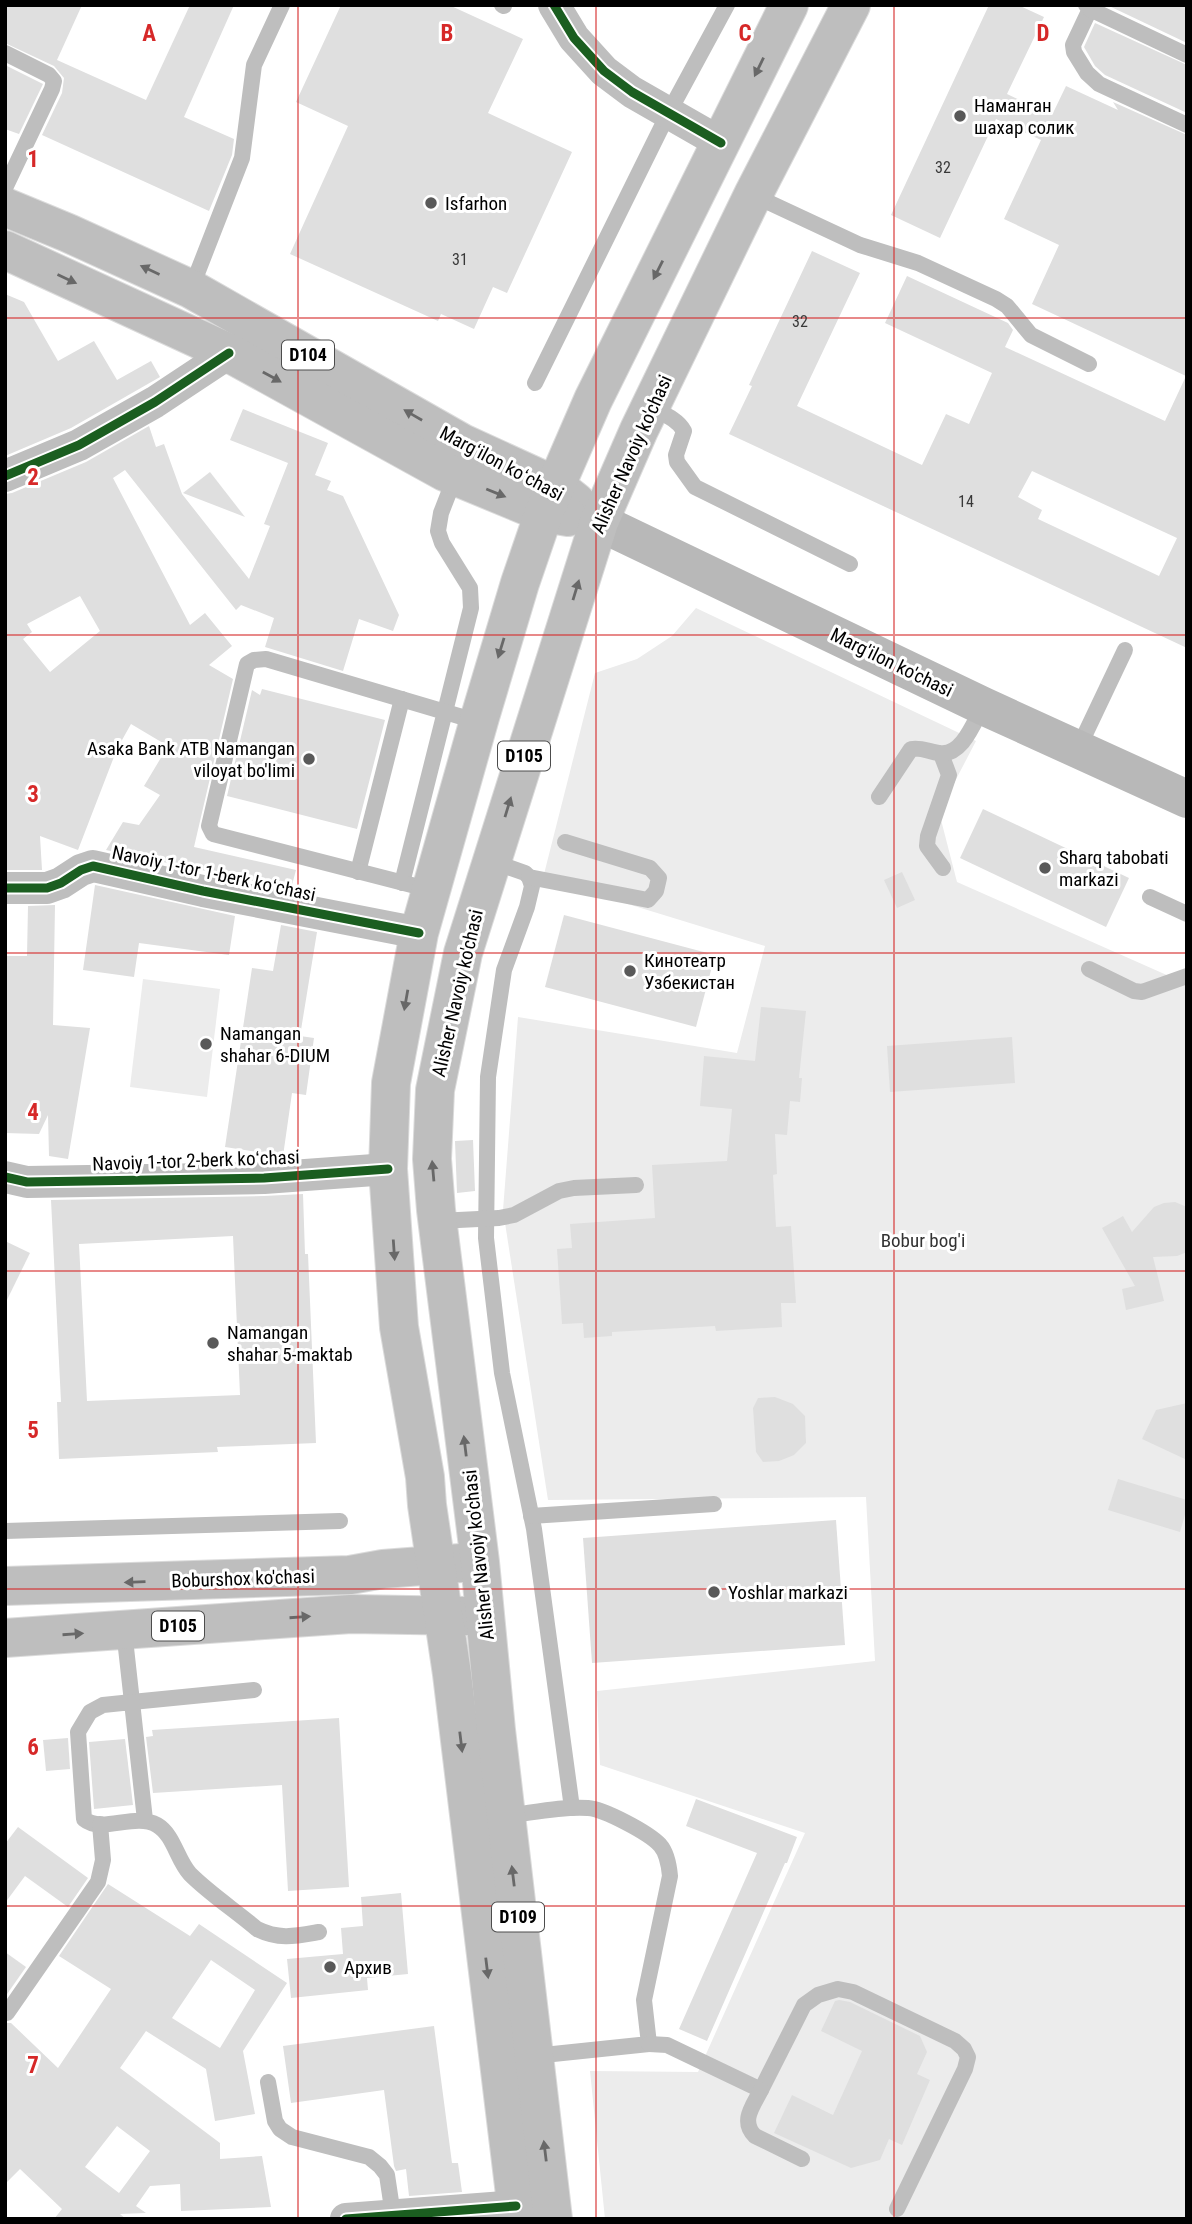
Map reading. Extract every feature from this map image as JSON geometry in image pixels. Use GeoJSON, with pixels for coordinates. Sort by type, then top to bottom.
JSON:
{"type":"FeatureCollection","features":[{"type":"Feature","properties":{"kind":"main road","name":"D105"},"geometry":{"type":"LineString","coordinates":[[437,1565],[399,1327],[388,1169],[391,1083],[419,933],[416,887],[462,717],[520,583],[550,499],[593,400],[789,5]]}},
{"type":"Feature","properties":{"kind":"main road","name":"Alisher Navoiy ko'chasi"},"geometry":{"type":"LineString","coordinates":[[553,2219],[506,1815],[481,1562],[438,1221],[432,1159],[435,1090],[463,953],[599,522],[649,407],[753,195],[851,5]]}},
{"type":"Feature","properties":{"kind":"main road","name":"Margʻilon koʻchasi"},"geometry":{"type":"LineString","coordinates":[[5,207],[191,289],[462,443],[550,499],[599,522]]}},
{"type":"Feature","properties":{"kind":"main road","name":"Margʻilon koʻchasi"},"geometry":{"type":"LineString","coordinates":[[5,250],[229,353],[455,477],[550,499]]}},
{"type":"Feature","properties":{"kind":"main road","name":"Marg'ilon ko'chasi"},"geometry":{"type":"LineString","coordinates":[[599,522],[983,706],[1187,799]]}},
{"type":"Feature","properties":{"kind":"main road"},"geometry":{"type":"LineString","coordinates":[[391,1083],[435,1090]]}},
{"type":"Feature","properties":{"kind":"main road"},"geometry":{"type":"LineString","coordinates":[[383,1569],[416,1533],[427,1505]]}},
{"type":"Feature","properties":{"kind":"main road","name":"Boburshox ko'chasi"},"geometry":{"type":"LineString","coordinates":[[5,1586],[350,1575],[383,1569],[481,1562]]}},
{"type":"Feature","properties":{"kind":"main road"},"geometry":{"type":"LineString","coordinates":[[437,1565],[442,1616]]}},
{"type":"Feature","properties":{"kind":"main road","name":"D105"},"geometry":{"type":"LineString","coordinates":[[5,1638],[351,1614],[485,1616]]}},
{"type":"Feature","properties":{"kind":"main road"},"geometry":{"type":"LineString","coordinates":[[400,1615],[452,1674]]}},
{"type":"Feature","properties":{"kind":"main road","name":"D109"},"geometry":{"type":"LineString","coordinates":[[442,1616],[452,1674],[517,2212]]}},
{"type":"Feature","properties":{"kind":"street"},"geometry":{"type":"LineString","coordinates":[[554,5],[574,38],[604,71],[632,92],[721,143]]}},
{"type":"Feature","properties":{"kind":"street"},"geometry":{"type":"LineString","coordinates":[[5,476],[79,445],[155,402],[229,353]]}},
{"type":"Feature","properties":{"kind":"street","name":"Navoiy 1-tor 1-berk koʻchasi"},"geometry":{"type":"LineString","coordinates":[[5,888],[47,888],[93,866],[203,891],[419,933]]}},
{"type":"Feature","properties":{"kind":"street","name":"Navoiy 1-tor 2-berk koʻchasi"},"geometry":{"type":"LineString","coordinates":[[5,1177],[27,1182],[238,1178],[388,1169]]}},
{"type":"Feature","properties":{"kind":"street"},"geometry":{"type":"LineString","coordinates":[[346,2219],[517,2212]]}},
{"type":"Feature","properties":{"kind":"lane"},"geometry":{"type":"LineString","coordinates":[[191,289],[242,158],[254,65],[282,5]]}},
{"type":"Feature","properties":{"kind":"lane"},"geometry":{"type":"LineString","coordinates":[[535,383],[668,114],[727,5]]}},
{"type":"Feature","properties":{"kind":"lane"},"geometry":{"type":"LineString","coordinates":[[1187,55],[1088,7],[1073,45],[1074,52],[1087,73],[1099,84],[1187,125]]}},
{"type":"Feature","properties":{"kind":"lane"},"geometry":{"type":"LineString","coordinates":[[5,53],[49,75],[54,81],[5,188]]}},
{"type":"Feature","properties":{"kind":"lane"},"geometry":{"type":"LineString","coordinates":[[753,195],[860,244],[918,263],[996,299],[1007,306],[1031,335],[1089,364]]}},
{"type":"Feature","properties":{"kind":"lane"},"geometry":{"type":"LineString","coordinates":[[649,407],[682,426],[684,431],[676,455],[677,462],[695,488],[850,564]]}},
{"type":"Feature","properties":{"kind":"lane"},"geometry":{"type":"LineString","coordinates":[[416,887],[213,834],[209,826],[247,664],[254,660],[266,659],[462,717],[471,608],[470,588],[442,543],[438,531],[440,513],[455,477]]}},
{"type":"Feature","properties":{"kind":"lane"},"geometry":{"type":"LineString","coordinates":[[1078,749],[1125,650]]}},
{"type":"Feature","properties":{"kind":"lane"},"geometry":{"type":"LineString","coordinates":[[358,872],[402,699]]}},
{"type":"Feature","properties":{"kind":"lane"},"geometry":{"type":"LineString","coordinates":[[879,797],[911,748],[919,747],[941,754],[950,752],[960,746],[983,706]]}},
{"type":"Feature","properties":{"kind":"lane"},"geometry":{"type":"LineString","coordinates":[[941,754],[949,775],[927,846],[943,868]]}},
{"type":"Feature","properties":{"kind":"lane"},"geometry":{"type":"LineString","coordinates":[[491,861],[529,877],[648,900],[656,891],[659,878],[650,868],[565,842]]}},
{"type":"Feature","properties":{"kind":"lane"},"geometry":{"type":"LineString","coordinates":[[529,877],[532,886],[527,907],[503,970],[488,1077],[486,1238],[502,1373],[531,1516],[572,1808]]}},
{"type":"Feature","properties":{"kind":"lane"},"geometry":{"type":"LineString","coordinates":[[1150,897],[1187,914]]}},
{"type":"Feature","properties":{"kind":"lane"},"geometry":{"type":"LineString","coordinates":[[1089,969],[1142,992],[1187,976]]}},
{"type":"Feature","properties":{"kind":"lane"},"geometry":{"type":"LineString","coordinates":[[438,1221],[514,1215],[559,1191],[574,1188],[636,1185]]}},
{"type":"Feature","properties":{"kind":"lane"},"geometry":{"type":"LineString","coordinates":[[531,1516],[714,1504]]}},
{"type":"Feature","properties":{"kind":"lane"},"geometry":{"type":"LineString","coordinates":[[5,1531],[340,1521]]}},
{"type":"Feature","properties":{"kind":"lane"},"geometry":{"type":"LineString","coordinates":[[124,1630],[145,1820]]}},
{"type":"Feature","properties":{"kind":"lane"},"geometry":{"type":"LineString","coordinates":[[254,1690],[103,1705],[90,1712],[78,1732],[84,1819],[92,1824],[145,1820],[158,1825],[166,1832],[189,1872],[257,1928],[283,1938],[319,1932]]}},
{"type":"Feature","properties":{"kind":"lane"},"geometry":{"type":"LineString","coordinates":[[506,1815],[572,1808],[600,1810],[650,1837],[661,1846],[668,1861],[670,1876],[644,2000],[649,2044]]}},
{"type":"Feature","properties":{"kind":"lane"},"geometry":{"type":"LineString","coordinates":[[7,2013],[98,1882],[103,1860],[100,1824]]}},
{"type":"Feature","properties":{"kind":"lane"},"geometry":{"type":"LineString","coordinates":[[802,2159],[755,2136],[746,2123],[804,2005],[818,1995],[838,1989],[853,1993],[955,2041],[968,2057],[965,2069],[897,2209]]}},
{"type":"Feature","properties":{"kind":"lane"},"geometry":{"type":"LineString","coordinates":[[534,2056],[649,2044],[667,2045],[761,2090]]}},
{"type":"Feature","properties":{"kind":"lane"},"geometry":{"type":"LineString","coordinates":[[268,2082],[275,2120],[280,2129],[292,2137],[369,2157],[380,2166],[387,2175],[393,2215]]}},
{"type":"Feature","properties":{"kind":"green space","name":"Bobur bog'i"},"geometry":{"type":"Polygon","coordinates":[[[696,608],[976,741],[939,812],[957,882],[1187,984],[1187,2219],[605,2219],[590,2071],[698,2072],[805,1833],[600,1765],[597,1691],[875,1661],[866,1497],[548,1500],[503,1210],[518,1017],[737,1053],[765,946],[543,878],[595,673],[637,659],[672,636],[696,608]]]}},
{"type":"Feature","properties":{"kind":"green space"},"geometry":{"type":"Polygon","coordinates":[[[143,979],[220,989],[207,1097],[130,1087],[143,979]]]}},
{"type":"Feature","properties":{"kind":"building"},"geometry":{"type":"Polygon","coordinates":[[[5,5],[82,5],[57,60],[146,100],[190,5],[234,5],[184,117],[234,139],[232,155],[209,211],[42,135],[62,93],[64,78],[54,66],[5,43],[5,5]]]}},
{"type":"Feature","properties":{"kind":"building","name":"Isfarhon"},"geometry":{"type":"Polygon","coordinates":[[[341,5],[449,5],[523,39],[488,113],[572,152],[507,293],[493,287],[474,329],[441,314],[438,321],[290,254],[348,126],[296,102],[341,5]]]}},
{"type":"Feature","properties":{"kind":"building"},"geometry":{"type":"Polygon","coordinates":[[[989,5],[1018,5],[1044,17],[1007,94],[1052,115],[1066,86],[1118,110],[1113,102],[1187,135],[1187,648],[729,434],[812,251],[860,273],[797,406],[922,465],[946,414],[969,424],[992,373],[885,323],[907,276],[1008,323],[1013,330],[1005,347],[1165,421],[1186,376],[1032,304],[1059,245],[1004,219],[1041,140],[996,119],[940,238],[891,215],[989,5]],[[1032,471],[1018,497],[1042,510],[1038,519],[1159,576],[1177,538],[1032,471]]]}},
{"type":"Feature","properties":{"kind":"building"},"geometry":{"type":"Polygon","coordinates":[[[1107,5],[1187,5],[1187,43],[1107,5]]]}},
{"type":"Feature","properties":{"kind":"building"},"geometry":{"type":"Polygon","coordinates":[[[1095,23],[1187,65],[1187,113],[1105,75],[1095,66],[1084,47],[1095,23]]]}},
{"type":"Feature","properties":{"kind":"building"},"geometry":{"type":"Polygon","coordinates":[[[5,65],[43,84],[19,134],[5,129],[5,65]]]}},
{"type":"Feature","properties":{"kind":"building"},"geometry":{"type":"Polygon","coordinates":[[[5,294],[24,302],[58,361],[94,341],[117,380],[151,361],[160,377],[71,428],[5,456],[5,294]]]}},
{"type":"Feature","properties":{"kind":"building"},"geometry":{"type":"Polygon","coordinates":[[[243,409],[328,443],[315,475],[331,481],[327,490],[343,496],[399,615],[393,631],[359,619],[343,671],[265,647],[274,618],[241,605],[236,610],[125,470],[113,478],[190,625],[205,613],[232,646],[209,665],[233,679],[194,847],[296,870],[291,889],[106,850],[123,822],[139,825],[160,795],[144,786],[168,746],[131,724],[117,749],[78,850],[40,836],[42,870],[5,870],[5,494],[86,462],[149,426],[156,447],[164,444],[182,494],[249,579],[270,526],[264,524],[288,463],[230,440],[243,409]],[[80,596],[27,624],[32,632],[23,639],[50,672],[100,631],[80,596]]]}},
{"type":"Feature","properties":{"kind":"building"},"geometry":{"type":"Polygon","coordinates":[[[210,472],[245,517],[183,493],[210,472]]]}},
{"type":"Feature","properties":{"kind":"building","name":"Asaka Bank ATB Namangan viloyat bo'limi"},"geometry":{"type":"Polygon","coordinates":[[[262,689],[385,720],[357,829],[227,796],[252,690],[260,695],[262,689]]]}},
{"type":"Feature","properties":{"kind":"building","name":"Sharq tabobati markazi"},"geometry":{"type":"Polygon","coordinates":[[[983,809],[1129,878],[1106,927],[960,858],[983,809]]]}},
{"type":"Feature","properties":{"kind":"building"},"geometry":{"type":"Polygon","coordinates":[[[902,872],[915,900],[897,908],[884,880],[902,872]]]}},
{"type":"Feature","properties":{"kind":"building"},"geometry":{"type":"Polygon","coordinates":[[[95,885],[235,916],[229,955],[139,943],[134,977],[83,970],[95,885]]]}},
{"type":"Feature","properties":{"kind":"building"},"geometry":{"type":"Polygon","coordinates":[[[55,905],[53,1025],[90,1028],[68,1159],[49,1156],[48,1115],[39,1134],[5,1133],[5,956],[27,956],[28,906],[55,905]]]}},
{"type":"Feature","properties":{"kind":"building","name":"Кинотеатр Узбекистан"},"geometry":{"type":"Polygon","coordinates":[[[564,915],[715,955],[696,1027],[545,987],[564,915]]]}},
{"type":"Feature","properties":{"kind":"building"},"geometry":{"type":"Polygon","coordinates":[[[281,925],[317,932],[300,1036],[314,1038],[306,1095],[292,1093],[283,1156],[225,1147],[252,968],[273,971],[281,925]]]}},
{"type":"Feature","properties":{"kind":"building"},"geometry":{"type":"Polygon","coordinates":[[[761,1007],[806,1011],[799,1078],[802,1078],[800,1102],[790,1101],[787,1135],[775,1134],[777,1174],[773,1175],[776,1227],[791,1226],[796,1303],[781,1303],[782,1327],[716,1331],[715,1326],[612,1332],[612,1336],[584,1338],[583,1323],[562,1324],[557,1249],[572,1248],[570,1224],[655,1218],[652,1165],[727,1161],[732,1109],[700,1106],[704,1056],[755,1061],[761,1007]]]}},
{"type":"Feature","properties":{"kind":"building"},"geometry":{"type":"Polygon","coordinates":[[[1012,1037],[1015,1083],[890,1092],[887,1046],[1012,1037]]]}},
{"type":"Feature","properties":{"kind":"building"},"geometry":{"type":"Polygon","coordinates":[[[473,1140],[475,1191],[457,1193],[455,1141],[473,1140]]]}},
{"type":"Feature","properties":{"kind":"building"},"geometry":{"type":"Polygon","coordinates":[[[303,1194],[316,1443],[217,1447],[218,1452],[59,1459],[57,1402],[61,1402],[51,1200],[303,1194]],[[233,1236],[79,1244],[87,1401],[240,1395],[233,1236]]]}},
{"type":"Feature","properties":{"kind":"building"},"geometry":{"type":"Polygon","coordinates":[[[1175,1202],[1187,1207],[1187,1252],[1177,1256],[1153,1257],[1164,1301],[1126,1310],[1122,1289],[1135,1286],[1102,1228],[1123,1216],[1132,1232],[1154,1207],[1175,1202]]]}},
{"type":"Feature","properties":{"kind":"building"},"geometry":{"type":"Polygon","coordinates":[[[5,1241],[30,1253],[5,1304],[5,1241]]]}},
{"type":"Feature","properties":{"kind":"building"},"geometry":{"type":"Polygon","coordinates":[[[775,1397],[793,1404],[805,1416],[806,1443],[794,1455],[779,1461],[763,1462],[756,1452],[753,1408],[758,1398],[775,1397]]]}},
{"type":"Feature","properties":{"kind":"building"},"geometry":{"type":"Polygon","coordinates":[[[1187,1403],[1187,1460],[1142,1439],[1156,1410],[1187,1403]]]}},
{"type":"Feature","properties":{"kind":"building"},"geometry":{"type":"Polygon","coordinates":[[[1118,1479],[1187,1500],[1180,1532],[1108,1510],[1118,1479]]]}},
{"type":"Feature","properties":{"kind":"building","name":"Yoshlar markazi"},"geometry":{"type":"Polygon","coordinates":[[[836,1520],[845,1645],[592,1663],[583,1538],[836,1520]]]}},
{"type":"Feature","properties":{"kind":"building"},"geometry":{"type":"Polygon","coordinates":[[[339,1718],[349,1887],[288,1891],[282,1785],[153,1793],[146,1737],[153,1736],[152,1730],[339,1718]]]}},
{"type":"Feature","properties":{"kind":"building"},"geometry":{"type":"Polygon","coordinates":[[[68,1738],[70,1769],[46,1771],[43,1740],[68,1738]]]}},
{"type":"Feature","properties":{"kind":"building"},"geometry":{"type":"Polygon","coordinates":[[[125,1739],[133,1805],[94,1809],[89,1742],[125,1739]]]}},
{"type":"Feature","properties":{"kind":"building"},"geometry":{"type":"Polygon","coordinates":[[[696,1799],[797,1837],[707,2041],[679,2029],[757,1853],[686,1826],[696,1799]]]}},
{"type":"Feature","properties":{"kind":"building"},"geometry":{"type":"Polygon","coordinates":[[[18,1827],[88,1878],[68,1907],[25,1876],[5,1903],[5,1844],[18,1827]]]}},
{"type":"Feature","properties":{"kind":"building"},"geometry":{"type":"Polygon","coordinates":[[[108,1884],[190,1936],[199,1924],[287,1983],[243,2051],[255,2114],[215,2121],[206,2069],[146,2031],[120,2068],[220,2143],[220,2159],[262,2156],[271,2207],[181,2211],[180,2184],[150,2186],[136,2206],[146,2213],[120,2214],[126,2219],[54,2219],[62,2209],[20,2169],[5,2184],[5,2023],[11,2023],[58,2068],[111,1989],[59,1956],[108,1884]],[[211,1960],[172,2018],[220,2048],[255,1990],[211,1960]],[[117,2126],[85,2167],[119,2193],[150,2151],[117,2126]]]}},
{"type":"Feature","properties":{"kind":"building"},"geometry":{"type":"Polygon","coordinates":[[[401,1893],[408,1974],[367,1978],[368,1990],[291,1998],[287,1959],[343,1954],[341,1928],[363,1926],[361,1897],[401,1893]]]}},
{"type":"Feature","properties":{"kind":"building"},"geometry":{"type":"Polygon","coordinates":[[[5,1952],[26,1967],[5,1997],[5,1952]]]}},
{"type":"Feature","properties":{"kind":"building"},"geometry":{"type":"Polygon","coordinates":[[[835,2001],[850,2002],[920,2036],[927,2052],[917,2074],[930,2080],[902,2145],[889,2139],[880,2160],[851,2168],[774,2133],[792,2095],[833,2115],[862,2051],[821,2031],[835,2001]]]}},
{"type":"Feature","properties":{"kind":"building"},"geometry":{"type":"Polygon","coordinates":[[[434,2026],[452,2163],[458,2163],[462,2192],[409,2196],[406,2169],[396,2171],[394,2166],[384,2090],[291,2103],[283,2046],[434,2026]]]}},
{"type":"Feature","properties":{"kind":"cycle path"},"geometry":{"type":"LineString","coordinates":[[554,5],[574,38],[604,71],[632,92],[721,143]]}},
{"type":"Feature","properties":{"kind":"cycle path"},"geometry":{"type":"LineString","coordinates":[[5,476],[79,445],[155,402],[229,353]]}},
{"type":"Feature","properties":{"kind":"cycle path"},"geometry":{"type":"LineString","coordinates":[[5,888],[47,888],[93,866],[203,891],[419,933]]}},
{"type":"Feature","properties":{"kind":"cycle path"},"geometry":{"type":"LineString","coordinates":[[5,1177],[27,1182],[264,1178],[388,1169]]}},
{"type":"Feature","properties":{"kind":"cycle path"},"geometry":{"type":"LineString","coordinates":[[346,2219],[516,2206]]}},
{"type":"Feature","properties":{"kind":"place","name":"Наманган шахар солик"},"geometry":{"type":"Point","coordinates":[960,116]}},
{"type":"Feature","properties":{"kind":"place","name":"Isfarhon"},"geometry":{"type":"Point","coordinates":[431,203]}},
{"type":"Feature","properties":{"kind":"place","name":"Asaka Bank ATB Namangan viloyat bo'limi"},"geometry":{"type":"Point","coordinates":[309,759]}},
{"type":"Feature","properties":{"kind":"place","name":"Sharq tabobati markazi"},"geometry":{"type":"Point","coordinates":[1045,868]}},
{"type":"Feature","properties":{"kind":"place","name":"Кинотеатр Узбекистан"},"geometry":{"type":"Point","coordinates":[630,971]}},
{"type":"Feature","properties":{"kind":"place","name":"Namangan shahar 6-DIUM"},"geometry":{"type":"Point","coordinates":[206,1044]}},
{"type":"Feature","properties":{"kind":"place","name":"Namangan shahar 5-maktab"},"geometry":{"type":"Point","coordinates":[213,1343]}},
{"type":"Feature","properties":{"kind":"place","name":"Yoshlar markazi"},"geometry":{"type":"Point","coordinates":[714,1592]}},
{"type":"Feature","properties":{"kind":"place","name":"Архив"},"geometry":{"type":"Point","coordinates":[330,1967]}}]}
